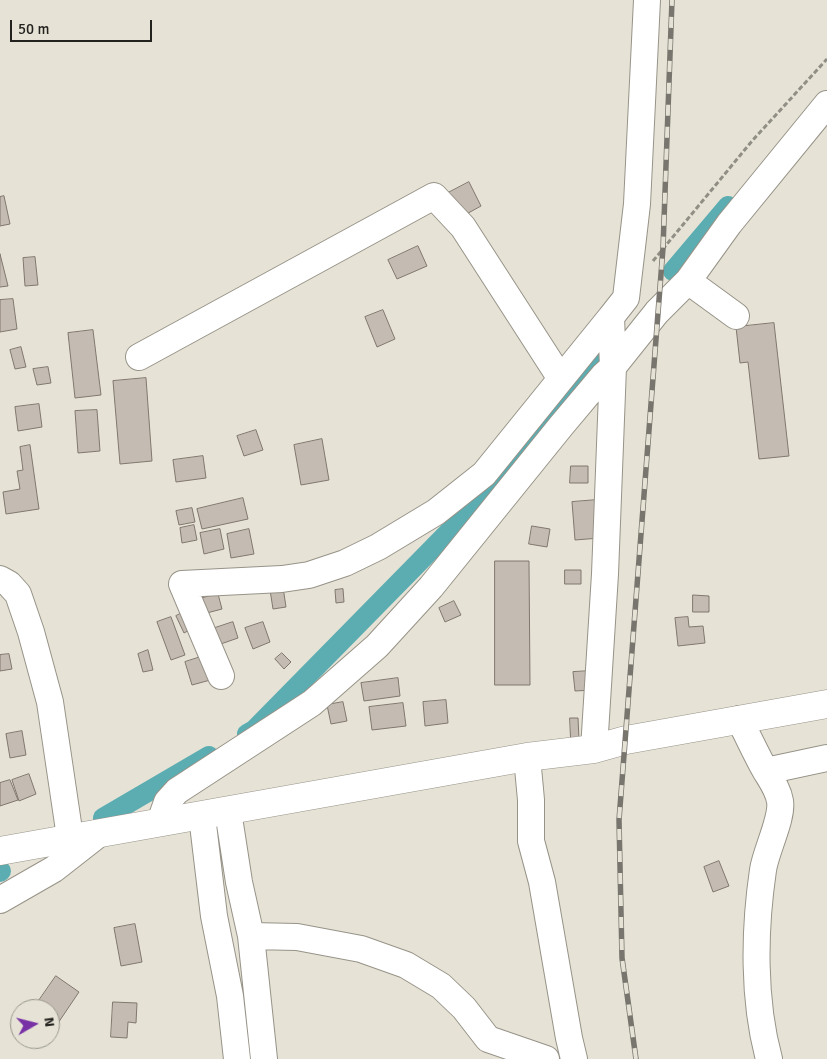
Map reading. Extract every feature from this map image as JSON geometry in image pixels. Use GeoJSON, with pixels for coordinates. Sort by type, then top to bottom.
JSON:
{"type":"FeatureCollection","features":[{"type":"Feature","properties":{"kind":"main road"},"geometry":{"type":"LineString","coordinates":[[0,851],[103,831],[215,814],[527,758],[594,749],[626,740],[827,704]]}},
{"type":"Feature","properties":{"kind":"street"},"geometry":{"type":"LineString","coordinates":[[221,676],[182,584],[282,579],[309,575],[345,563],[378,547],[436,512],[484,474],[626,298],[636,204],[647,0]]}},
{"type":"Feature","properties":{"kind":"street"},"geometry":{"type":"LineString","coordinates":[[160,822],[167,802],[177,791],[312,703],[377,646],[431,587],[561,426],[603,376],[613,367],[657,312],[688,281],[729,224],[827,104]]}},
{"type":"Feature","properties":{"kind":"street"},"geometry":{"type":"LineString","coordinates":[[139,356],[434,196],[463,227],[561,379]]}},
{"type":"Feature","properties":{"kind":"street"},"geometry":{"type":"LineString","coordinates":[[688,281],[736,316]]}},
{"type":"Feature","properties":{"kind":"street"},"geometry":{"type":"LineString","coordinates":[[594,749],[605,574],[613,367],[611,317]]}},
{"type":"Feature","properties":{"kind":"street"},"geometry":{"type":"LineString","coordinates":[[0,579],[10,584],[18,594],[31,632],[50,702],[70,837]]}},
{"type":"Feature","properties":{"kind":"street"},"geometry":{"type":"LineString","coordinates":[[740,719],[776,788],[780,802],[780,817],[773,830],[763,869],[756,952],[761,1020],[770,1059]]}},
{"type":"Feature","properties":{"kind":"street"},"geometry":{"type":"LineString","coordinates":[[527,758],[531,800],[531,841],[542,882],[574,1059]]}},
{"type":"Feature","properties":{"kind":"street"},"geometry":{"type":"LineString","coordinates":[[766,771],[827,758]]}},
{"type":"Feature","properties":{"kind":"street"},"geometry":{"type":"LineString","coordinates":[[215,814],[239,882],[251,936],[264,1059]]}},
{"type":"Feature","properties":{"kind":"street"},"geometry":{"type":"LineString","coordinates":[[215,814],[214,916],[230,996],[236,1059]]}},
{"type":"Feature","properties":{"kind":"street"},"geometry":{"type":"LineString","coordinates":[[0,900],[54,869],[103,831]]}},
{"type":"Feature","properties":{"kind":"street"},"geometry":{"type":"LineString","coordinates":[[251,936],[297,937],[362,948],[406,965],[441,986],[464,1008],[488,1039],[546,1059]]}},
{"type":"Feature","properties":{"kind":"path"},"geometry":{"type":"LineString","coordinates":[[652,262],[752,141],[827,59]]}},
{"type":"Feature","properties":{"kind":"building"},"geometry":{"type":"Polygon","coordinates":[[[469,182],[481,206],[461,217],[448,193],[469,182]]]}},
{"type":"Feature","properties":{"kind":"building"},"geometry":{"type":"Polygon","coordinates":[[[4,196],[10,224],[0,226],[0,197],[4,196]]]}},
{"type":"Feature","properties":{"kind":"building"},"geometry":{"type":"Polygon","coordinates":[[[418,246],[427,266],[397,279],[388,260],[418,246]]]}},
{"type":"Feature","properties":{"kind":"building"},"geometry":{"type":"Polygon","coordinates":[[[0,254],[8,286],[0,287],[0,254]]]}},
{"type":"Feature","properties":{"kind":"building"},"geometry":{"type":"Polygon","coordinates":[[[35,257],[38,285],[25,286],[23,258],[35,257]]]}},
{"type":"Feature","properties":{"kind":"building"},"geometry":{"type":"Polygon","coordinates":[[[13,299],[17,329],[0,332],[0,300],[13,299]]]}},
{"type":"Feature","properties":{"kind":"building"},"geometry":{"type":"Polygon","coordinates":[[[383,310],[395,339],[377,347],[365,317],[383,310]]]}},
{"type":"Feature","properties":{"kind":"building"},"geometry":{"type":"Polygon","coordinates":[[[774,323],[789,456],[759,459],[748,362],[740,363],[736,327],[774,323]]]}},
{"type":"Feature","properties":{"kind":"building"},"geometry":{"type":"Polygon","coordinates":[[[93,330],[101,395],[75,398],[68,333],[93,330]]]}},
{"type":"Feature","properties":{"kind":"building"},"geometry":{"type":"Polygon","coordinates":[[[21,347],[26,367],[15,369],[10,350],[21,347]]]}},
{"type":"Feature","properties":{"kind":"building"},"geometry":{"type":"Polygon","coordinates":[[[48,367],[51,383],[37,385],[33,369],[48,367]]]}},
{"type":"Feature","properties":{"kind":"building"},"geometry":{"type":"Polygon","coordinates":[[[146,378],[152,461],[120,464],[113,381],[146,378]]]}},
{"type":"Feature","properties":{"kind":"building"},"geometry":{"type":"Polygon","coordinates":[[[39,404],[42,427],[18,431],[15,407],[39,404]]]}},
{"type":"Feature","properties":{"kind":"building"},"geometry":{"type":"Polygon","coordinates":[[[97,410],[100,451],[78,453],[75,411],[97,410]]]}},
{"type":"Feature","properties":{"kind":"building"},"geometry":{"type":"Polygon","coordinates":[[[256,430],[263,450],[244,456],[237,436],[256,430]]]}},
{"type":"Feature","properties":{"kind":"building"},"geometry":{"type":"Polygon","coordinates":[[[322,439],[329,480],[301,485],[294,445],[322,439]]]}},
{"type":"Feature","properties":{"kind":"building"},"geometry":{"type":"Polygon","coordinates":[[[30,445],[39,509],[6,514],[3,492],[20,489],[17,471],[23,470],[20,447],[30,445]]]}},
{"type":"Feature","properties":{"kind":"building"},"geometry":{"type":"Polygon","coordinates":[[[203,456],[206,478],[176,482],[173,460],[203,456]]]}},
{"type":"Feature","properties":{"kind":"building"},"geometry":{"type":"Polygon","coordinates":[[[571,466],[588,466],[588,483],[570,483],[571,466]]]}},
{"type":"Feature","properties":{"kind":"building"},"geometry":{"type":"Polygon","coordinates":[[[243,498],[248,519],[202,529],[197,509],[243,498]]]}},
{"type":"Feature","properties":{"kind":"building"},"geometry":{"type":"Polygon","coordinates":[[[597,500],[600,538],[575,540],[572,502],[597,500]]]}},
{"type":"Feature","properties":{"kind":"building"},"geometry":{"type":"Polygon","coordinates":[[[192,508],[195,522],[179,525],[176,511],[192,508]]]}},
{"type":"Feature","properties":{"kind":"building"},"geometry":{"type":"Polygon","coordinates":[[[194,525],[197,540],[182,543],[180,528],[194,525]]]}},
{"type":"Feature","properties":{"kind":"building"},"geometry":{"type":"Polygon","coordinates":[[[532,526],[550,529],[547,547],[529,544],[532,526]]]}},
{"type":"Feature","properties":{"kind":"building"},"geometry":{"type":"Polygon","coordinates":[[[220,529],[224,549],[204,554],[200,533],[220,529]]]}},
{"type":"Feature","properties":{"kind":"building"},"geometry":{"type":"Polygon","coordinates":[[[249,529],[254,554],[231,558],[227,534],[249,529]]]}},
{"type":"Feature","properties":{"kind":"building"},"geometry":{"type":"Polygon","coordinates":[[[495,561],[529,561],[530,685],[495,685],[495,561]]]}},
{"type":"Feature","properties":{"kind":"building"},"geometry":{"type":"Polygon","coordinates":[[[565,570],[581,570],[581,584],[565,584],[565,570]]]}},
{"type":"Feature","properties":{"kind":"building"},"geometry":{"type":"Polygon","coordinates":[[[283,587],[286,607],[273,609],[270,590],[283,587]]]}},
{"type":"Feature","properties":{"kind":"building"},"geometry":{"type":"Polygon","coordinates":[[[343,589],[344,602],[336,603],[335,590],[343,589]]]}},
{"type":"Feature","properties":{"kind":"building"},"geometry":{"type":"Polygon","coordinates":[[[218,594],[222,609],[203,614],[199,599],[218,594]]]}},
{"type":"Feature","properties":{"kind":"building"},"geometry":{"type":"Polygon","coordinates":[[[693,595],[709,596],[709,612],[693,612],[693,595]]]}},
{"type":"Feature","properties":{"kind":"building"},"geometry":{"type":"Polygon","coordinates":[[[454,601],[461,615],[445,622],[439,608],[454,601]]]}},
{"type":"Feature","properties":{"kind":"building"},"geometry":{"type":"Polygon","coordinates":[[[186,611],[195,627],[184,633],[176,616],[186,611]]]}},
{"type":"Feature","properties":{"kind":"building"},"geometry":{"type":"Polygon","coordinates":[[[171,617],[185,655],[171,660],[157,622],[171,617]]]}},
{"type":"Feature","properties":{"kind":"building"},"geometry":{"type":"Polygon","coordinates":[[[688,617],[689,627],[703,626],[705,643],[678,646],[675,618],[688,617]]]}},
{"type":"Feature","properties":{"kind":"building"},"geometry":{"type":"Polygon","coordinates":[[[233,622],[238,638],[215,646],[209,630],[233,622]]]}},
{"type":"Feature","properties":{"kind":"building"},"geometry":{"type":"Polygon","coordinates":[[[263,622],[270,642],[253,649],[245,628],[263,622]]]}},
{"type":"Feature","properties":{"kind":"building"},"geometry":{"type":"Polygon","coordinates":[[[148,650],[153,670],[143,672],[138,654],[148,650]]]}},
{"type":"Feature","properties":{"kind":"building"},"geometry":{"type":"Polygon","coordinates":[[[282,653],[291,662],[284,669],[275,659],[282,653]]]}},
{"type":"Feature","properties":{"kind":"building"},"geometry":{"type":"Polygon","coordinates":[[[9,654],[12,669],[0,671],[0,655],[9,654]]]}},
{"type":"Feature","properties":{"kind":"building"},"geometry":{"type":"Polygon","coordinates":[[[207,655],[214,679],[192,685],[185,662],[207,655]]]}},
{"type":"Feature","properties":{"kind":"building"},"geometry":{"type":"Polygon","coordinates":[[[590,671],[592,690],[575,691],[573,672],[590,671]]]}},
{"type":"Feature","properties":{"kind":"building"},"geometry":{"type":"Polygon","coordinates":[[[398,678],[400,696],[364,701],[361,683],[398,678]]]}},
{"type":"Feature","properties":{"kind":"building"},"geometry":{"type":"Polygon","coordinates":[[[446,700],[448,723],[425,726],[423,702],[446,700]]]}},
{"type":"Feature","properties":{"kind":"building"},"geometry":{"type":"Polygon","coordinates":[[[343,702],[347,721],[331,724],[327,705],[343,702]]]}},
{"type":"Feature","properties":{"kind":"building"},"geometry":{"type":"Polygon","coordinates":[[[403,703],[406,726],[372,730],[369,707],[403,703]]]}},
{"type":"Feature","properties":{"kind":"building"},"geometry":{"type":"Polygon","coordinates":[[[570,718],[578,718],[579,739],[571,739],[570,718]]]}},
{"type":"Feature","properties":{"kind":"building"},"geometry":{"type":"Polygon","coordinates":[[[22,731],[26,755],[10,758],[6,734],[22,731]]]}},
{"type":"Feature","properties":{"kind":"building"},"geometry":{"type":"Polygon","coordinates":[[[29,774],[36,794],[19,801],[12,780],[29,774]]]}},
{"type":"Feature","properties":{"kind":"building"},"geometry":{"type":"Polygon","coordinates":[[[10,780],[18,800],[0,806],[0,783],[10,780]]]}},
{"type":"Feature","properties":{"kind":"building"},"geometry":{"type":"Polygon","coordinates":[[[719,861],[729,886],[713,892],[704,867],[719,861]]]}},
{"type":"Feature","properties":{"kind":"building"},"geometry":{"type":"Polygon","coordinates":[[[135,924],[142,962],[121,966],[114,928],[135,924]]]}},
{"type":"Feature","properties":{"kind":"building"},"geometry":{"type":"Polygon","coordinates":[[[56,976],[79,992],[60,1020],[60,999],[40,999],[56,976]]]}},
{"type":"Feature","properties":{"kind":"building"},"geometry":{"type":"Polygon","coordinates":[[[113,1002],[137,1003],[136,1023],[128,1022],[127,1038],[111,1037],[113,1002]]]}},
{"type":"Feature","properties":{"kind":"waterway"},"geometry":{"type":"LineString","coordinates":[[673,271],[728,206]]}},
{"type":"Feature","properties":{"kind":"waterway"},"geometry":{"type":"LineString","coordinates":[[247,734],[254,730],[485,495],[599,353]]}},
{"type":"Feature","properties":{"kind":"waterway"},"geometry":{"type":"LineString","coordinates":[[103,818],[209,756]]}},
{"type":"Feature","properties":{"kind":"railway"},"geometry":{"type":"LineString","coordinates":[[636,1059],[622,958],[619,820],[663,248],[672,0]]}}]}
